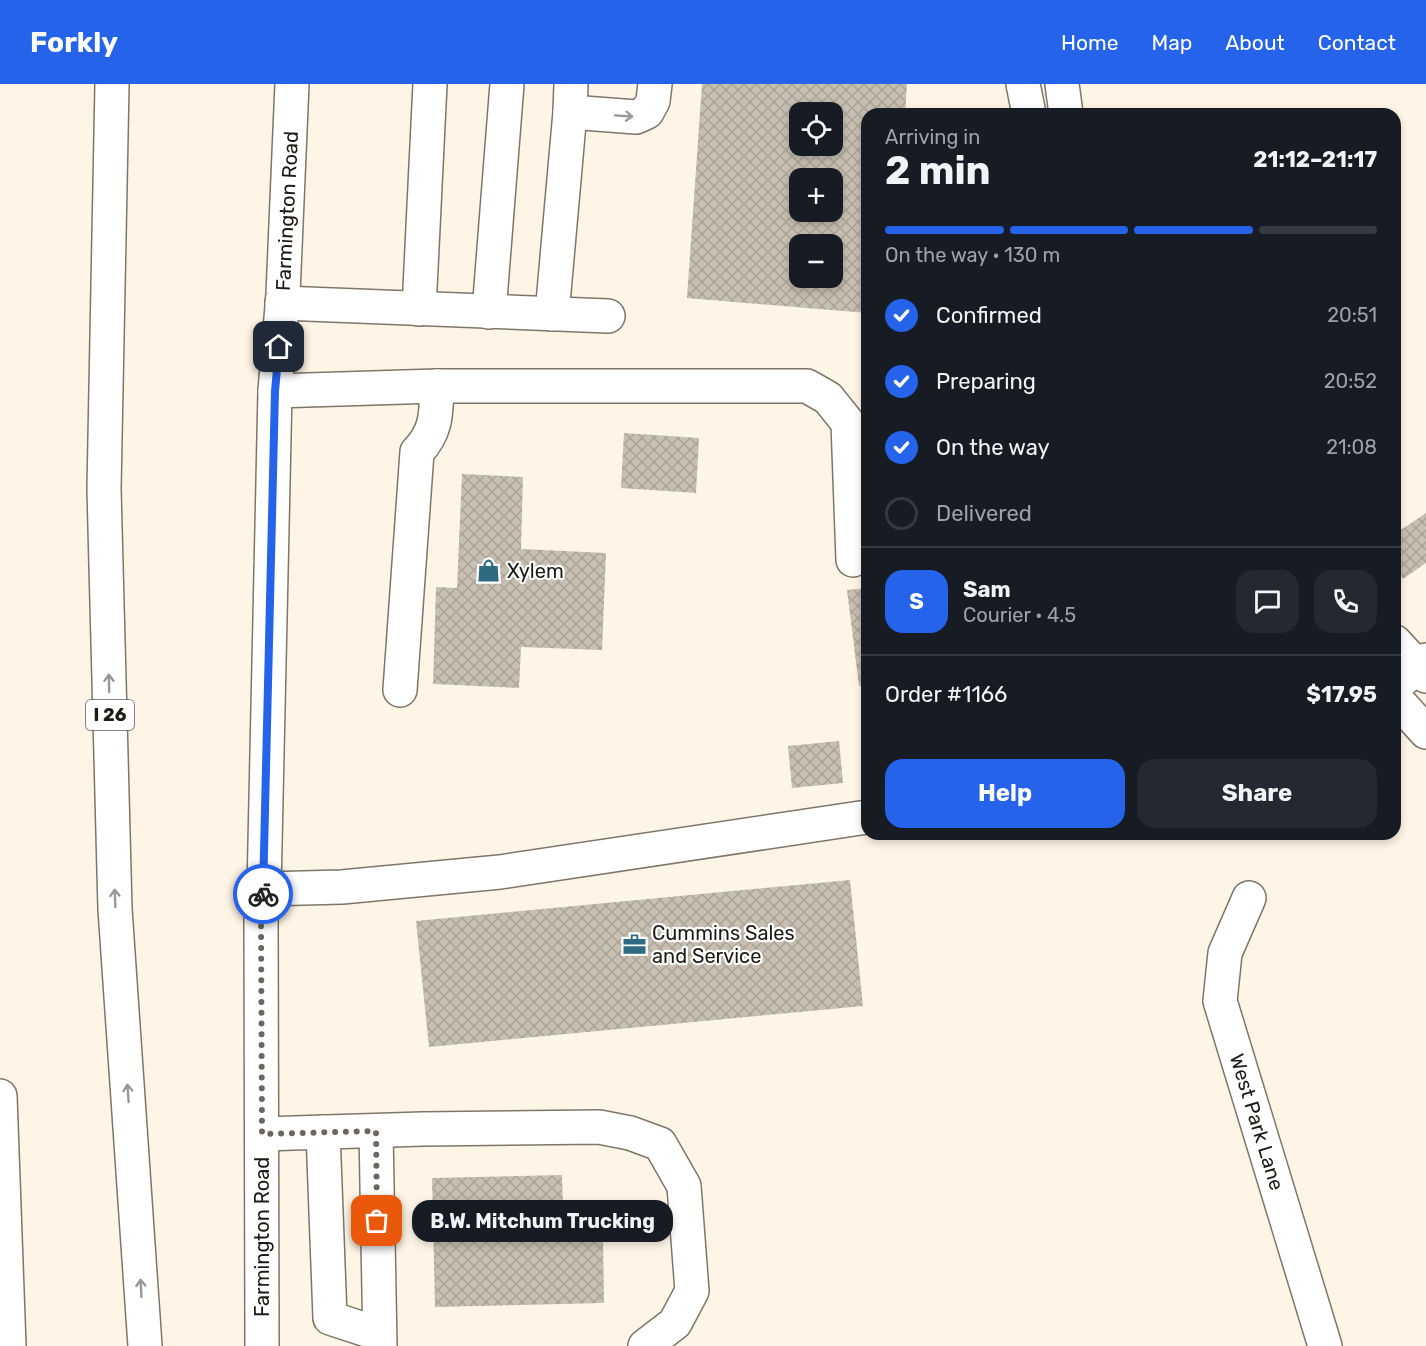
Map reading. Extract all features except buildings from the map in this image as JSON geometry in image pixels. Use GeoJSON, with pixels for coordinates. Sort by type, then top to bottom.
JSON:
{"type":"FeatureCollection","features":[{"type":"Feature","properties":{"kind":"main road","name":"I 26"},"geometry":{"type":"LineString","coordinates":[[112,84],[104,489],[115,909],[144,1346]]}},
{"type":"Feature","properties":{"kind":"main road","name":"Farmington Road"},"geometry":{"type":"LineString","coordinates":[[262,1346],[261,916],[264,889],[275,391],[282,303],[292,84]]}},
{"type":"Feature","properties":{"kind":"main road"},"geometry":{"type":"LineString","coordinates":[[419,309],[430,84]]}},
{"type":"Feature","properties":{"kind":"main road"},"geometry":{"type":"LineString","coordinates":[[489,312],[507,84]]}},
{"type":"Feature","properties":{"kind":"main road"},"geometry":{"type":"LineString","coordinates":[[552,314],[570,98],[636,117],[647,112],[653,101],[655,84]]}},
{"type":"Feature","properties":{"kind":"main road"},"geometry":{"type":"LineString","coordinates":[[1023,84],[1028,108]]}},
{"type":"Feature","properties":{"kind":"main road"},"geometry":{"type":"LineString","coordinates":[[1062,84],[1065,108]]}},
{"type":"Feature","properties":{"kind":"main road"},"geometry":{"type":"LineString","coordinates":[[282,303],[608,316]]}},
{"type":"Feature","properties":{"kind":"main road"},"geometry":{"type":"LineString","coordinates":[[275,391],[437,386],[807,386],[828,398],[848,423],[853,560]]}},
{"type":"Feature","properties":{"kind":"main road"},"geometry":{"type":"LineString","coordinates":[[400,690],[417,453],[425,444],[436,420],[437,386]]}},
{"type":"Feature","properties":{"kind":"main road"},"geometry":{"type":"LineString","coordinates":[[1401,651],[1416,672]]}},
{"type":"Feature","properties":{"kind":"main road"},"geometry":{"type":"LineString","coordinates":[[1401,705],[1426,732]]}},
{"type":"Feature","properties":{"kind":"main road"},"geometry":{"type":"LineString","coordinates":[[264,889],[342,887],[500,872],[861,818]]}},
{"type":"Feature","properties":{"kind":"main road","name":"West Park Lane"},"geometry":{"type":"LineString","coordinates":[[1249,898],[1226,953],[1220,1001],[1325,1346]]}},
{"type":"Feature","properties":{"kind":"main road"},"geometry":{"type":"LineString","coordinates":[[0,1096],[9,1346]]}},
{"type":"Feature","properties":{"kind":"main road"},"geometry":{"type":"LineString","coordinates":[[262,1134],[599,1127],[630,1133],[660,1144],[684,1186],[692,1291],[675,1323],[645,1346]]}},
{"type":"Feature","properties":{"kind":"main road"},"geometry":{"type":"LineString","coordinates":[[323,1132],[330,1318],[379,1340],[376,1131]]}},
{"type":"Feature","properties":{"kind":"way so far"},"geometry":{"type":"LineString","coordinates":[[263,894],[261,916],[262,1134],[376,1131],[377,1221]]}},
{"type":"Feature","properties":{"kind":"place","name":"Xylem"},"geometry":{"type":"Point","coordinates":[489,571]}},
{"type":"Feature","properties":{"kind":"place","name":"Cummins Sales and Service"},"geometry":{"type":"Point","coordinates":[634,944]}},
{"type":"Feature","properties":{"kind":"place","name":"B.W. Mitchum Trucking"},"geometry":{"type":"Point","coordinates":[377,1221]}},
{"type":"Feature","properties":{"kind":"route"},"geometry":{"type":"LineString","coordinates":[[263,894],[275,391],[279,347]]}}]}
